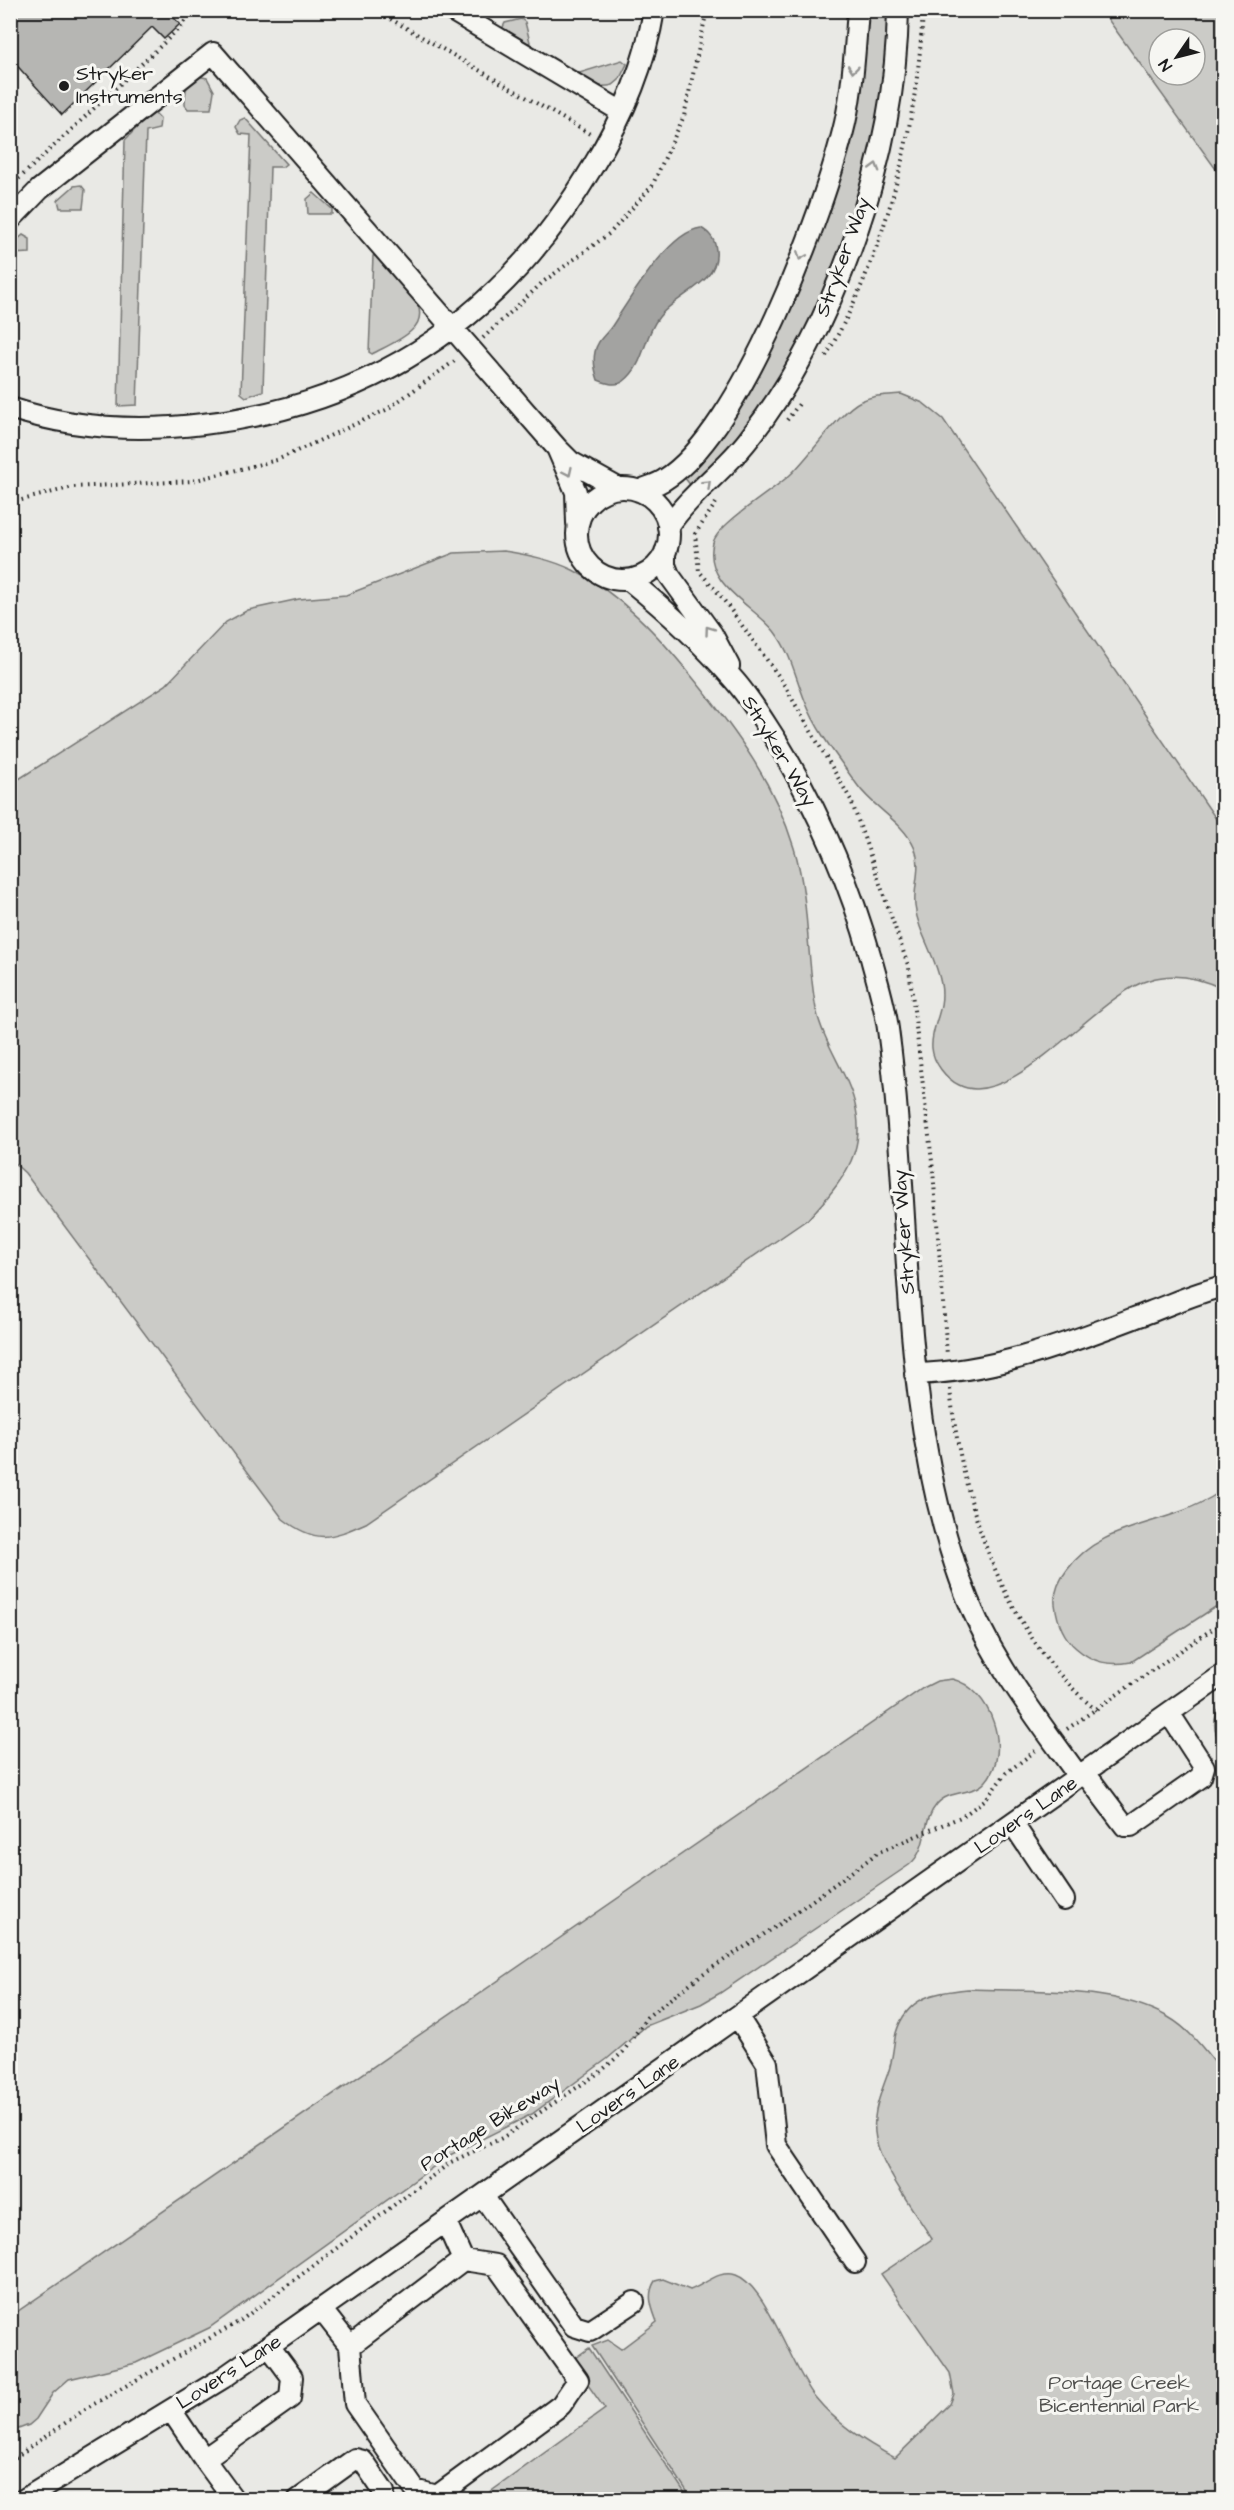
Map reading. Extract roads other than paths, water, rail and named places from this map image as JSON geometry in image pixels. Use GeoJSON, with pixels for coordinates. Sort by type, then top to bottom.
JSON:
{"type":"FeatureCollection","features":[{"type":"Feature","properties":{"kind":"street"},"geometry":{"type":"LineString","coordinates":[[451,10],[622,112]]}},
{"type":"Feature","properties":{"kind":"street"},"geometry":{"type":"LineString","coordinates":[[10,408],[72,424],[117,429],[165,428],[241,421],[291,409],[344,390],[407,358],[452,330],[525,263],[582,186],[622,112],[642,62],[654,10]]}},
{"type":"Feature","properties":{"kind":"street","name":"Stryker Way"},"geometry":{"type":"LineString","coordinates":[[639,491],[665,479],[699,445],[723,415],[745,378],[779,309],[826,192],[845,122],[854,68],[858,10]]}},
{"type":"Feature","properties":{"kind":"street","name":"Stryker Way"},"geometry":{"type":"LineString","coordinates":[[898,10],[883,139],[849,253],[815,333],[784,389],[748,440],[678,513],[668,527],[665,565],[669,575],[720,647],[736,682],[784,754],[829,835],[858,911],[888,1024],[915,1374],[922,1428],[959,1578],[976,1619],[1007,1677],[1082,1775],[1125,1826],[1131,1826],[1201,1777],[1204,1767],[1169,1713]]}},
{"type":"Feature","properties":{"kind":"street"},"geometry":{"type":"LineString","coordinates":[[10,220],[40,189],[213,53],[557,448],[571,462],[618,488],[639,491],[658,504],[668,527]]}},
{"type":"Feature","properties":{"kind":"street","name":"Stryker Way"},"geometry":{"type":"LineString","coordinates":[[557,448],[576,492],[579,546],[589,565],[607,577],[628,580],[695,639],[736,682]]}},
{"type":"Feature","properties":{"kind":"street"},"geometry":{"type":"LineString","coordinates":[[577,524],[583,511],[592,500],[604,492],[618,488]]}},
{"type":"Feature","properties":{"kind":"street"},"geometry":{"type":"LineString","coordinates":[[628,580],[650,570],[665,552]]}},
{"type":"Feature","properties":{"kind":"street"},"geometry":{"type":"LineString","coordinates":[[915,1374],[949,1373],[1003,1364],[1051,1349],[1224,1286]]}},
{"type":"Feature","properties":{"kind":"street","name":"Lovers Lane"},"geometry":{"type":"LineString","coordinates":[[35,2496],[269,2346],[1224,1674]]}},
{"type":"Feature","properties":{"kind":"street"},"geometry":{"type":"LineString","coordinates":[[1013,1824],[1064,1900]]}},
{"type":"Feature","properties":{"kind":"street"},"geometry":{"type":"LineString","coordinates":[[738,2017],[767,2062],[776,2145],[855,2262]]}},
{"type":"Feature","properties":{"kind":"street"},"geometry":{"type":"LineString","coordinates":[[483,2196],[574,2326],[590,2331],[634,2302]]}},
{"type":"Feature","properties":{"kind":"street"},"geometry":{"type":"LineString","coordinates":[[446,2222],[463,2260]]}},
{"type":"Feature","properties":{"kind":"street"},"geometry":{"type":"LineString","coordinates":[[321,2309],[350,2346],[355,2404],[415,2490],[437,2496],[561,2405],[578,2380],[496,2265],[463,2260],[350,2346]]}},
{"type":"Feature","properties":{"kind":"street"},"geometry":{"type":"LineString","coordinates":[[204,2459],[290,2398],[292,2377],[269,2346]]}},
{"type":"Feature","properties":{"kind":"street"},"geometry":{"type":"LineString","coordinates":[[171,2410],[234,2499]]}},
{"type":"Feature","properties":{"kind":"street"},"geometry":{"type":"LineString","coordinates":[[298,2499],[354,2459],[363,2461],[384,2492],[384,2499]]}},
{"type":"Feature","properties":{"kind":"place","name":"Stryker Instruments"},"geometry":{"type":"Point","coordinates":[64,86]}},
{"type":"Feature","properties":{"kind":"park label","name":"Portage Creek Bicentennial Park"},"geometry":{"type":"Point","coordinates":[1119,2394]}}]}
